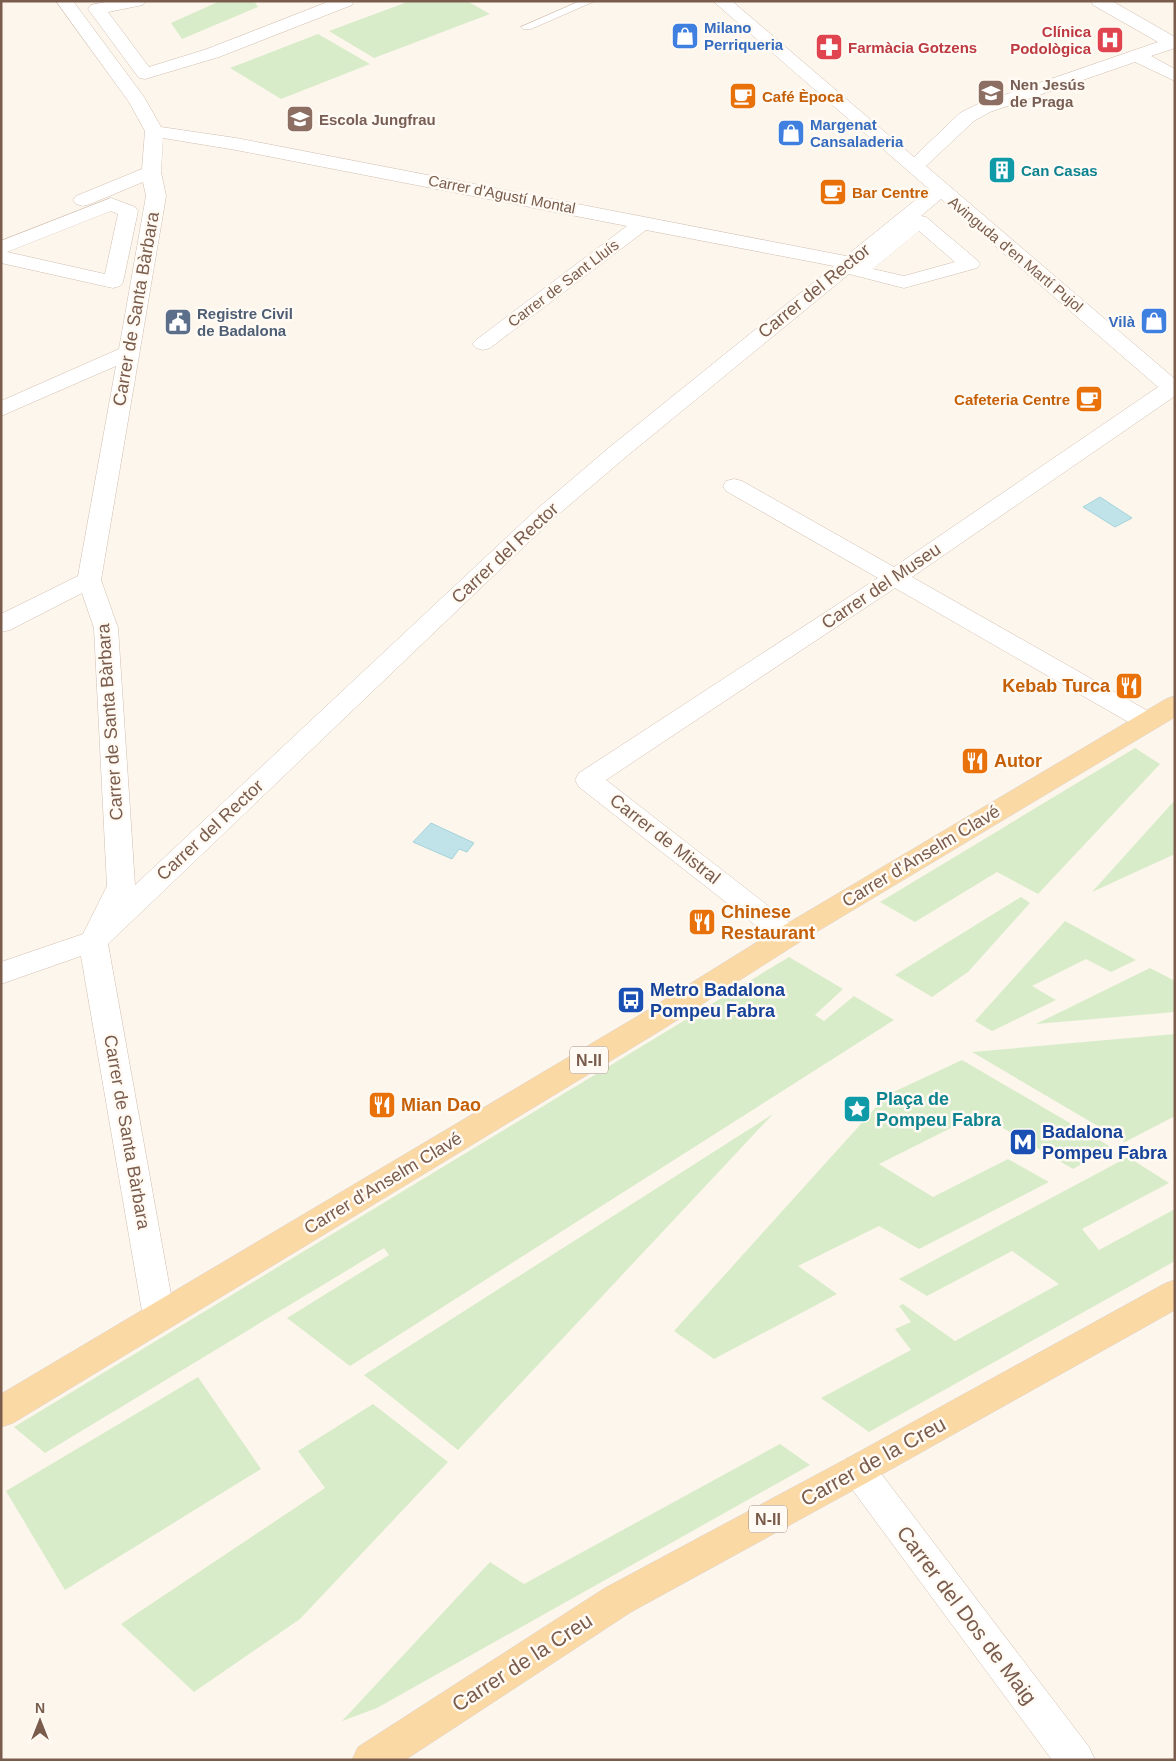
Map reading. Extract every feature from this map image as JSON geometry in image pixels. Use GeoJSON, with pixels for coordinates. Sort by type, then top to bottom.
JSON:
{"type":"FeatureCollection","features":[{"type":"Feature","properties":{"kind":"main road","name":"Carrer d'Anselm Clavé"},"geometry":{"type":"LineString","coordinates":[[1,1412],[653,1021],[788,936],[1175,705]]}},
{"type":"Feature","properties":{"kind":"main road","name":"Carrer de la Creu"},"geometry":{"type":"LineString","coordinates":[[371,1760],[618,1600],[858,1470],[1175,1294]]}},
{"type":"Feature","properties":{"kind":"street"},"geometry":{"type":"LineString","coordinates":[[64,1],[138,101],[154,131]]}},
{"type":"Feature","properties":{"kind":"street"},"geometry":{"type":"LineString","coordinates":[[137,1],[97,9],[145,74],[213,53],[346,1]]}},
{"type":"Feature","properties":{"kind":"street","name":"Avinguda d'en Martí Pujol"},"geometry":{"type":"LineString","coordinates":[[721,1],[914,168],[1174,387]]}},
{"type":"Feature","properties":{"kind":"street"},"geometry":{"type":"LineString","coordinates":[[1100,1],[1174,42]]}},
{"type":"Feature","properties":{"kind":"street"},"geometry":{"type":"LineString","coordinates":[[914,168],[967,117],[984,108],[1174,42]]}},
{"type":"Feature","properties":{"kind":"street"},"geometry":{"type":"LineString","coordinates":[[1137,56],[1175,76]]}},
{"type":"Feature","properties":{"kind":"street","name":"Carrer de Santa Bàrbara"},"geometry":{"type":"LineString","coordinates":[[154,131],[151,172],[156,196],[90,580],[106,628],[121,886],[93,942],[159,1317]]}},
{"type":"Feature","properties":{"kind":"street","name":"Carrer d'Agustí Montal"},"geometry":{"type":"LineString","coordinates":[[154,131],[236,144],[849,263]]}},
{"type":"Feature","properties":{"kind":"street"},"geometry":{"type":"LineString","coordinates":[[1,233],[151,172]]}},
{"type":"Feature","properties":{"kind":"street","name":"Carrer del Rector"},"geometry":{"type":"LineString","coordinates":[[93,942],[544,514],[940,190]]}},
{"type":"Feature","properties":{"kind":"street"},"geometry":{"type":"LineString","coordinates":[[1,248],[111,204],[128,211],[112,282],[1,257]]}},
{"type":"Feature","properties":{"kind":"street"},"geometry":{"type":"LineString","coordinates":[[919,221],[970,264],[904,282],[857,272],[919,221]]}},
{"type":"Feature","properties":{"kind":"street","name":"Carrer de Sant Lluís"},"geometry":{"type":"LineString","coordinates":[[483,344],[644,222]]}},
{"type":"Feature","properties":{"kind":"street"},"geometry":{"type":"LineString","coordinates":[[1,409],[129,352]]}},
{"type":"Feature","properties":{"kind":"street","name":"Carrer del Museu"},"geometry":{"type":"LineString","coordinates":[[588,780],[896,577],[1174,387]]}},
{"type":"Feature","properties":{"kind":"street"},"geometry":{"type":"LineString","coordinates":[[734,486],[1146,721]]}},
{"type":"Feature","properties":{"kind":"street"},"geometry":{"type":"LineString","coordinates":[[1,624],[90,580]]}},
{"type":"Feature","properties":{"kind":"street","name":"Carrer de Mistral"},"geometry":{"type":"LineString","coordinates":[[588,780],[788,936]]}},
{"type":"Feature","properties":{"kind":"street"},"geometry":{"type":"LineString","coordinates":[[1,973],[93,942]]}},
{"type":"Feature","properties":{"kind":"street","name":"Carrer del Dos de Maig"},"geometry":{"type":"LineString","coordinates":[[858,1470],[1076,1760]]}},
{"type":"Feature","properties":{"kind":"lane"},"geometry":{"type":"LineString","coordinates":[[527,26],[590,1]]}},
{"type":"Feature","properties":{"kind":"green space"},"geometry":{"type":"Polygon","coordinates":[[[220,1],[254,1],[258,7],[182,39],[171,23],[220,1]]]}},
{"type":"Feature","properties":{"kind":"green space"},"geometry":{"type":"Polygon","coordinates":[[[410,1],[467,1],[490,14],[374,58],[329,31],[410,1]]]}},
{"type":"Feature","properties":{"kind":"green space"},"geometry":{"type":"Polygon","coordinates":[[[318,34],[370,64],[281,99],[230,68],[318,34]]]}},
{"type":"Feature","properties":{"kind":"green space"},"geometry":{"type":"Polygon","coordinates":[[[1135,748],[1160,764],[1038,894],[997,872],[915,922],[880,902],[1135,748]]]}},
{"type":"Feature","properties":{"kind":"green space"},"geometry":{"type":"Polygon","coordinates":[[[1175,800],[1175,854],[1092,892],[1175,800]]]}},
{"type":"Feature","properties":{"kind":"green space"},"geometry":{"type":"Polygon","coordinates":[[[1021,897],[1030,903],[968,972],[932,997],[895,975],[1021,897]]]}},
{"type":"Feature","properties":{"kind":"green space"},"geometry":{"type":"Polygon","coordinates":[[[1065,921],[1136,960],[1111,972],[1086,959],[1032,986],[1056,1000],[992,1031],[975,1021],[1065,921]]]}},
{"type":"Feature","properties":{"kind":"green space"},"geometry":{"type":"Polygon","coordinates":[[[789,957],[843,989],[815,1015],[824,1021],[854,996],[894,1020],[350,1366],[287,1318],[389,1255],[384,1248],[45,1453],[14,1427],[789,957]]]}},
{"type":"Feature","properties":{"kind":"green space"},"geometry":{"type":"Polygon","coordinates":[[[1150,968],[1175,981],[1175,1012],[1036,1024],[1150,968]]]}},
{"type":"Feature","properties":{"kind":"green space"},"geometry":{"type":"Polygon","coordinates":[[[1175,1034],[1175,1116],[1125,1142],[972,1052],[1175,1034]]]}},
{"type":"Feature","properties":{"kind":"green space"},"geometry":{"type":"Polygon","coordinates":[[[962,1060],[1111,1147],[1073,1169],[979,1114],[879,1164],[933,1197],[1008,1159],[1049,1182],[919,1249],[879,1226],[798,1266],[837,1294],[714,1359],[674,1331],[887,1095],[962,1060]]]}},
{"type":"Feature","properties":{"kind":"green space"},"geometry":{"type":"Polygon","coordinates":[[[773,1114],[458,1450],[364,1375],[773,1114]]]}},
{"type":"Feature","properties":{"kind":"green space"},"geometry":{"type":"Polygon","coordinates":[[[1128,1157],[1169,1183],[1082,1229],[1099,1250],[1175,1209],[1175,1261],[869,1432],[821,1398],[911,1350],[895,1329],[911,1322],[899,1306],[903,1304],[955,1341],[1059,1284],[1012,1251],[927,1296],[899,1279],[1128,1157]]]}},
{"type":"Feature","properties":{"kind":"green space"},"geometry":{"type":"Polygon","coordinates":[[[198,1377],[261,1469],[65,1590],[6,1491],[198,1377]]]}},
{"type":"Feature","properties":{"kind":"green space"},"geometry":{"type":"Polygon","coordinates":[[[373,1404],[448,1462],[300,1619],[194,1692],[121,1624],[325,1488],[298,1451],[373,1404]]]}},
{"type":"Feature","properties":{"kind":"green space"},"geometry":{"type":"Polygon","coordinates":[[[780,1444],[810,1465],[377,1708],[342,1721],[490,1562],[524,1584],[780,1444]]]}},
{"type":"Feature","properties":{"kind":"water"},"geometry":{"type":"Polygon","coordinates":[[[1100,497],[1132,518],[1115,527],[1083,507],[1100,497]]]}},
{"type":"Feature","properties":{"kind":"water"},"geometry":{"type":"Polygon","coordinates":[[[431,823],[474,843],[467,852],[459,849],[452,859],[413,842],[431,823]]]}},
{"type":"Feature","properties":{"kind":"place","name":"Milano Perriqueria"},"geometry":{"type":"Point","coordinates":[685,36]}},
{"type":"Feature","properties":{"kind":"place","name":"Clínica Podològica"},"geometry":{"type":"Point","coordinates":[1110,40]}},
{"type":"Feature","properties":{"kind":"place","name":"Farmàcia Gotzens"},"geometry":{"type":"Point","coordinates":[829,47]}},
{"type":"Feature","properties":{"kind":"place","name":"Nen Jesús de Praga"},"geometry":{"type":"Point","coordinates":[991,93]}},
{"type":"Feature","properties":{"kind":"place","name":"Café Època"},"geometry":{"type":"Point","coordinates":[743,96]}},
{"type":"Feature","properties":{"kind":"place","name":"Escola Jungfrau"},"geometry":{"type":"Point","coordinates":[300,119]}},
{"type":"Feature","properties":{"kind":"place","name":"Margenat Cansaladeria"},"geometry":{"type":"Point","coordinates":[791,133]}},
{"type":"Feature","properties":{"kind":"place","name":"Can Casas"},"geometry":{"type":"Point","coordinates":[1002,170]}},
{"type":"Feature","properties":{"kind":"place","name":"Bar Centre"},"geometry":{"type":"Point","coordinates":[833,192]}},
{"type":"Feature","properties":{"kind":"place","name":"Vilà"},"geometry":{"type":"Point","coordinates":[1154,321]}},
{"type":"Feature","properties":{"kind":"place","name":"Registre Civil de Badalona"},"geometry":{"type":"Point","coordinates":[178,322]}},
{"type":"Feature","properties":{"kind":"place","name":"Cafeteria Centre"},"geometry":{"type":"Point","coordinates":[1089,399]}},
{"type":"Feature","properties":{"kind":"place","name":"Kebab Turca"},"geometry":{"type":"Point","coordinates":[1129,686]}},
{"type":"Feature","properties":{"kind":"place","name":"Autor"},"geometry":{"type":"Point","coordinates":[975,761]}},
{"type":"Feature","properties":{"kind":"place","name":"Chinese Restaurant"},"geometry":{"type":"Point","coordinates":[702,922]}},
{"type":"Feature","properties":{"kind":"place","name":"Metro Badalona Pompeu Fabra"},"geometry":{"type":"Point","coordinates":[631,1000]}},
{"type":"Feature","properties":{"kind":"place","name":"Mian Dao"},"geometry":{"type":"Point","coordinates":[382,1105]}},
{"type":"Feature","properties":{"kind":"place","name":"Plaça de Pompeu Fabra"},"geometry":{"type":"Point","coordinates":[857,1109]}},
{"type":"Feature","properties":{"kind":"place","name":"Badalona Pompeu Fabra"},"geometry":{"type":"Point","coordinates":[1023,1142]}}]}
